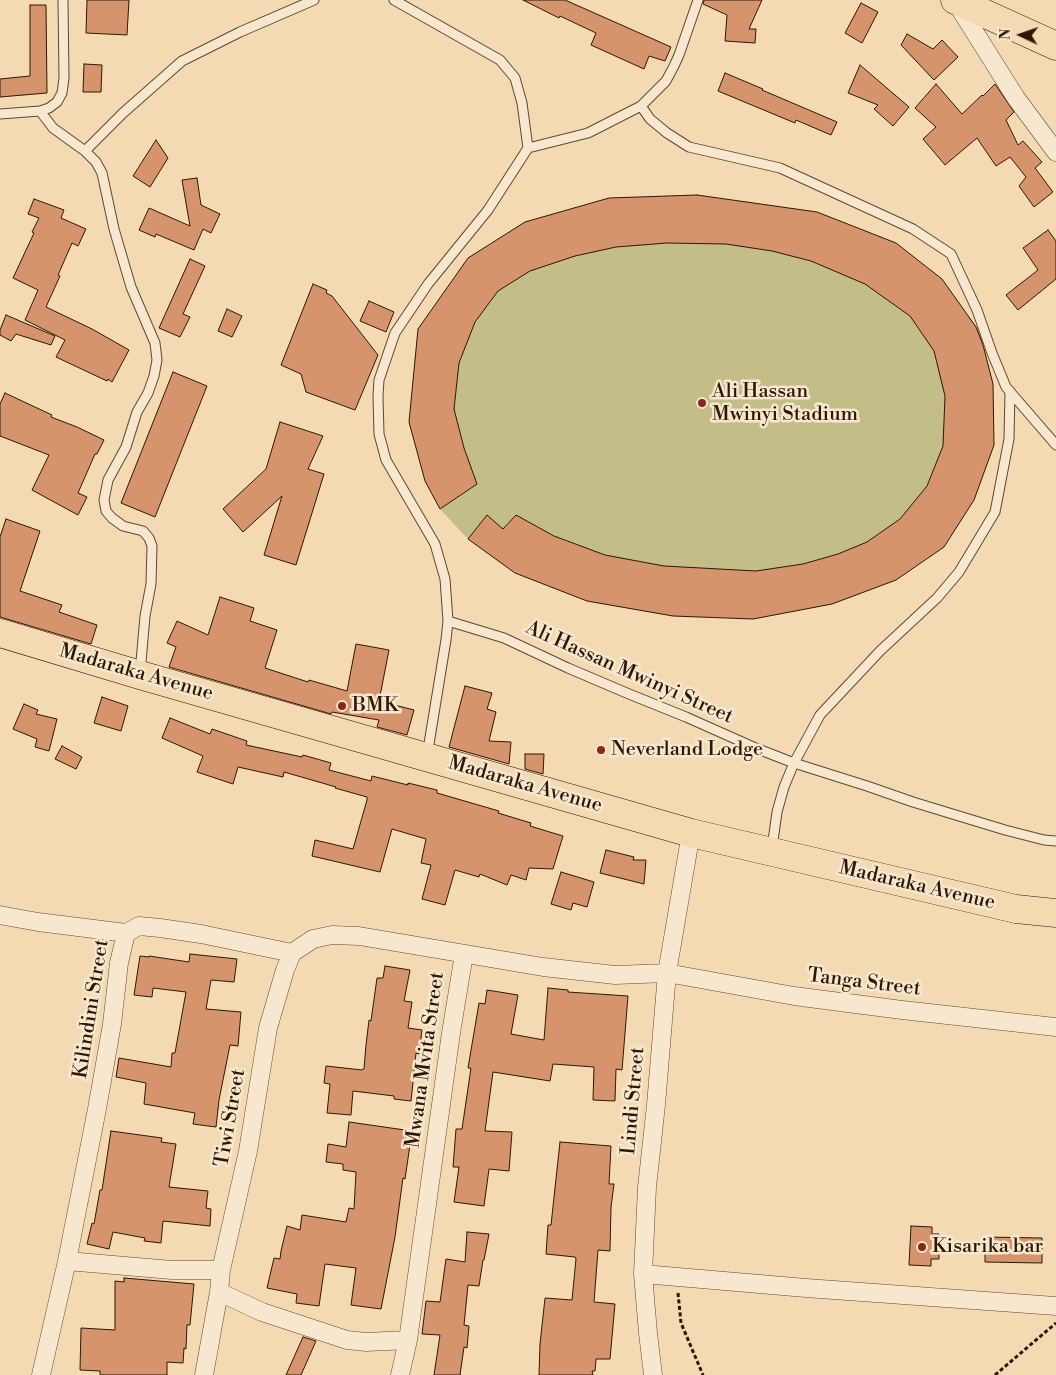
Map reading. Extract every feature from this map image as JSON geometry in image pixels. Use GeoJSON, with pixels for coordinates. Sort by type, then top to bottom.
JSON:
{"type":"FeatureCollection","features":[{"type":"Feature","properties":{"kind":"main road"},"geometry":{"type":"LineString","coordinates":[[955,0],[1056,46]]}},
{"type":"Feature","properties":{"kind":"main road","name":"Madaraka Avenue"},"geometry":{"type":"LineString","coordinates":[[0,633],[692,833],[1016,909],[1056,913]]}},
{"type":"Feature","properties":{"kind":"street"},"geometry":{"type":"LineString","coordinates":[[955,0],[1016,98],[1056,152]]}},
{"type":"Feature","properties":{"kind":"street","name":"Lindi Street"},"geometry":{"type":"LineString","coordinates":[[653,1375],[643,1274],[647,1187],[667,973],[692,833]]}},
{"type":"Feature","properties":{"kind":"street"},"geometry":{"type":"LineString","coordinates":[[0,915],[38,922],[126,932]]}},
{"type":"Feature","properties":{"kind":"street","name":"Kilindini Street"},"geometry":{"type":"LineString","coordinates":[[41,1375],[67,1261],[97,1109],[126,932],[139,926],[160,928],[201,934],[292,954]]}},
{"type":"Feature","properties":{"kind":"street"},"geometry":{"type":"LineString","coordinates":[[292,954],[314,939],[332,935],[359,936],[464,954]]}},
{"type":"Feature","properties":{"kind":"street","name":"Tiwi Street"},"geometry":{"type":"LineString","coordinates":[[204,1375],[219,1292],[221,1270],[248,1151],[268,1028],[285,970],[292,954]]}},
{"type":"Feature","properties":{"kind":"street","name":"Mwana Mvita Street"},"geometry":{"type":"LineString","coordinates":[[400,1375],[408,1340],[451,1033],[464,954],[543,968],[615,975],[667,973]]}},
{"type":"Feature","properties":{"kind":"street","name":"Tanga Street"},"geometry":{"type":"LineString","coordinates":[[667,973],[794,996],[1056,1027]]}},
{"type":"Feature","properties":{"kind":"street"},"geometry":{"type":"LineString","coordinates":[[67,1261],[172,1270],[221,1270]]}},
{"type":"Feature","properties":{"kind":"street"},"geometry":{"type":"LineString","coordinates":[[643,1274],[1056,1306]]}},
{"type":"Feature","properties":{"kind":"street"},"geometry":{"type":"LineString","coordinates":[[219,1292],[262,1312],[347,1340],[366,1342],[408,1340]]}},
{"type":"Feature","properties":{"kind":"lane"},"geometry":{"type":"LineString","coordinates":[[0,114],[40,111],[49,108],[57,102],[62,93],[64,78],[63,0]]}},
{"type":"Feature","properties":{"kind":"lane"},"geometry":{"type":"LineString","coordinates":[[85,151],[123,113],[182,61],[240,32],[314,0]]}},
{"type":"Feature","properties":{"kind":"lane"},"geometry":{"type":"LineString","coordinates":[[394,0],[500,60],[515,78],[522,103],[528,148],[488,210],[428,284],[394,333],[379,380],[380,434],[386,460],[435,544],[445,579],[448,621],[427,757]]}},
{"type":"Feature","properties":{"kind":"lane"},"geometry":{"type":"LineString","coordinates":[[528,148],[588,133],[641,106],[666,81],[679,56],[698,0]]}},
{"type":"Feature","properties":{"kind":"lane"},"geometry":{"type":"LineString","coordinates":[[641,106],[650,118],[667,134],[689,146],[780,168],[913,229],[951,254],[977,310],[1006,386],[1056,445]]}},
{"type":"Feature","properties":{"kind":"lane"},"geometry":{"type":"LineString","coordinates":[[40,111],[53,128],[85,151],[96,162],[102,173],[114,229],[131,287],[155,343],[157,360],[154,376],[148,393],[137,412],[126,447],[108,480],[104,500],[106,511],[112,518],[123,526],[143,531],[150,538],[152,546],[151,584],[145,616],[140,675]]}},
{"type":"Feature","properties":{"kind":"lane"},"geometry":{"type":"LineString","coordinates":[[772,852],[777,812],[784,787],[794,763],[820,715],[880,651],[937,598],[959,572],[995,512],[1009,439],[1010,391]]}},
{"type":"Feature","properties":{"kind":"lane","name":"Ali Hassan Mwinyi Street"},"geometry":{"type":"LineString","coordinates":[[448,621],[504,638],[568,668],[794,763],[1005,830],[1044,840],[1056,840]]}},
{"type":"Feature","properties":{"kind":"path"},"geometry":{"type":"LineString","coordinates":[[676,1278],[681,1323],[702,1375]]}},
{"type":"Feature","properties":{"kind":"path"},"geometry":{"type":"LineString","coordinates":[[995,1375],[1056,1322]]}},
{"type":"Feature","properties":{"kind":"shaded area","name":"Ali Hassan Mwinyi Stadium"},"geometry":{"type":"Polygon","coordinates":[[[697,195],[941,279],[979,330],[993,384],[994,445],[974,500],[943,547],[896,580],[832,604],[753,619],[673,616],[587,601],[515,573],[468,539],[440,509],[425,481],[409,422],[418,329],[468,258],[525,222],[609,198],[697,195]]]}},
{"type":"Feature","properties":{"kind":"building"},"geometry":{"type":"Polygon","coordinates":[[[87,0],[129,0],[127,35],[86,33],[87,0]]]}},
{"type":"Feature","properties":{"kind":"building"},"geometry":{"type":"Polygon","coordinates":[[[523,0],[565,0],[671,47],[665,61],[649,56],[644,69],[591,45],[596,33],[560,16],[559,18],[523,0]]]}},
{"type":"Feature","properties":{"kind":"building"},"geometry":{"type":"Polygon","coordinates":[[[704,0],[762,0],[749,29],[756,29],[755,43],[725,41],[727,15],[703,4],[704,0]]]}},
{"type":"Feature","properties":{"kind":"building"},"geometry":{"type":"Polygon","coordinates":[[[861,3],[878,12],[862,43],[845,33],[861,3]]]}},
{"type":"Feature","properties":{"kind":"building"},"geometry":{"type":"Polygon","coordinates":[[[30,5],[46,5],[47,93],[0,97],[0,79],[30,76],[30,5]]]}},
{"type":"Feature","properties":{"kind":"building"},"geometry":{"type":"Polygon","coordinates":[[[907,34],[933,49],[942,40],[958,57],[934,80],[901,45],[907,34]]]}},
{"type":"Feature","properties":{"kind":"building"},"geometry":{"type":"Polygon","coordinates":[[[84,64],[102,65],[101,92],[83,92],[84,64]]]}},
{"type":"Feature","properties":{"kind":"building"},"geometry":{"type":"Polygon","coordinates":[[[860,65],[909,107],[893,126],[874,109],[878,105],[848,93],[860,65]]]}},
{"type":"Feature","properties":{"kind":"building"},"geometry":{"type":"Polygon","coordinates":[[[725,73],[837,122],[831,135],[796,120],[795,123],[718,91],[725,73]]]}},
{"type":"Feature","properties":{"kind":"building"},"geometry":{"type":"Polygon","coordinates":[[[936,84],[962,114],[995,84],[1014,112],[1006,120],[1018,145],[1023,141],[1042,162],[1035,168],[1053,192],[1034,207],[1019,186],[1026,177],[1010,157],[996,166],[977,138],[945,165],[923,139],[936,127],[915,108],[936,84]]]}},
{"type":"Feature","properties":{"kind":"building"},"geometry":{"type":"Polygon","coordinates":[[[156,140],[168,158],[150,187],[133,176],[156,140]]]}},
{"type":"Feature","properties":{"kind":"building"},"geometry":{"type":"Polygon","coordinates":[[[197,178],[201,205],[220,214],[211,233],[203,229],[194,250],[156,234],[155,237],[139,230],[149,208],[190,226],[182,180],[197,178]]]}},
{"type":"Feature","properties":{"kind":"building"},"geometry":{"type":"Polygon","coordinates":[[[697,195],[817,212],[896,243],[942,279],[976,327],[983,345],[993,384],[994,445],[974,500],[944,547],[896,580],[832,604],[753,619],[673,616],[587,601],[515,573],[468,539],[487,515],[503,529],[516,515],[554,536],[605,555],[664,566],[756,571],[803,564],[838,554],[867,542],[900,519],[927,486],[943,446],[945,396],[934,351],[910,316],[865,284],[811,261],[772,251],[726,244],[667,243],[616,247],[575,256],[530,271],[498,291],[475,322],[459,363],[454,409],[464,448],[477,484],[440,509],[425,481],[409,422],[418,329],[468,258],[525,222],[609,198],[697,195]]]}},
{"type":"Feature","properties":{"kind":"building"},"geometry":{"type":"Polygon","coordinates":[[[34,199],[64,210],[61,218],[86,229],[78,246],[72,243],[46,307],[92,329],[129,350],[112,382],[56,357],[65,340],[25,320],[38,290],[13,278],[39,218],[28,214],[34,199]]]}},
{"type":"Feature","properties":{"kind":"building"},"geometry":{"type":"Polygon","coordinates":[[[1048,230],[1056,241],[1056,279],[1018,310],[1006,295],[1038,270],[1023,248],[1048,230]]]}},
{"type":"Feature","properties":{"kind":"building"},"geometry":{"type":"Polygon","coordinates":[[[190,259],[205,266],[183,314],[190,317],[180,337],[159,328],[190,259]]]}},
{"type":"Feature","properties":{"kind":"building"},"geometry":{"type":"Polygon","coordinates":[[[313,284],[327,290],[326,293],[332,296],[378,355],[355,410],[306,392],[301,374],[281,365],[313,284]]]}},
{"type":"Feature","properties":{"kind":"building"},"geometry":{"type":"Polygon","coordinates":[[[369,301],[394,312],[386,332],[360,321],[369,301]]]}},
{"type":"Feature","properties":{"kind":"building"},"geometry":{"type":"Polygon","coordinates":[[[227,309],[242,316],[232,337],[218,331],[227,309]]]}},
{"type":"Feature","properties":{"kind":"building"},"geometry":{"type":"Polygon","coordinates":[[[6,315],[55,336],[51,345],[16,334],[11,341],[0,335],[6,315]]]}},
{"type":"Feature","properties":{"kind":"building"},"geometry":{"type":"Polygon","coordinates":[[[173,372],[207,386],[155,517],[121,503],[173,372]]]}},
{"type":"Feature","properties":{"kind":"building"},"geometry":{"type":"Polygon","coordinates":[[[5,393],[52,415],[51,417],[104,440],[97,454],[95,454],[78,493],[87,497],[78,515],[32,490],[49,455],[0,436],[0,404],[5,393]]]}},
{"type":"Feature","properties":{"kind":"building"},"geometry":{"type":"Polygon","coordinates":[[[280,422],[323,436],[308,469],[324,474],[296,565],[264,555],[282,496],[243,532],[223,509],[266,469],[280,422]]]}},
{"type":"Feature","properties":{"kind":"building"},"geometry":{"type":"Polygon","coordinates":[[[6,519],[40,531],[20,591],[62,605],[59,612],[97,625],[91,644],[0,617],[0,537],[6,519]]]}},
{"type":"Feature","properties":{"kind":"building"},"geometry":{"type":"Polygon","coordinates":[[[220,597],[254,608],[250,621],[277,630],[265,668],[308,682],[309,680],[347,691],[356,644],[389,650],[379,701],[414,710],[407,735],[377,727],[379,720],[332,712],[331,714],[169,667],[176,647],[167,643],[177,621],[208,635],[220,597]]]}},
{"type":"Feature","properties":{"kind":"building"},"geometry":{"type":"Polygon","coordinates":[[[465,686],[492,693],[487,709],[496,712],[489,741],[511,742],[509,764],[449,747],[465,686]]]}},
{"type":"Feature","properties":{"kind":"building"},"geometry":{"type":"Polygon","coordinates":[[[102,697],[128,706],[121,731],[94,723],[102,697]]]}},
{"type":"Feature","properties":{"kind":"building"},"geometry":{"type":"Polygon","coordinates":[[[24,704],[38,710],[36,714],[57,719],[49,751],[35,747],[37,739],[13,729],[24,704]]]}},
{"type":"Feature","properties":{"kind":"building"},"geometry":{"type":"Polygon","coordinates":[[[170,718],[210,734],[212,729],[247,741],[246,745],[302,757],[303,755],[331,763],[329,770],[371,781],[372,776],[437,790],[437,793],[499,811],[498,813],[531,823],[530,826],[563,836],[553,869],[529,868],[526,880],[511,875],[507,885],[480,874],[479,877],[455,870],[445,905],[422,899],[431,865],[421,863],[426,839],[392,829],[380,872],[312,856],[315,840],[353,849],[367,797],[284,772],[283,777],[238,767],[233,784],[197,772],[203,756],[162,738],[170,718]]]}},
{"type":"Feature","properties":{"kind":"building"},"geometry":{"type":"Polygon","coordinates":[[[62,746],[82,757],[76,769],[55,759],[62,746]]]}},
{"type":"Feature","properties":{"kind":"building"},"geometry":{"type":"Polygon","coordinates":[[[525,754],[544,754],[543,774],[525,769],[525,754]]]}},
{"type":"Feature","properties":{"kind":"building"},"geometry":{"type":"Polygon","coordinates":[[[606,850],[634,857],[633,860],[646,860],[644,884],[600,873],[606,850]]]}},
{"type":"Feature","properties":{"kind":"building"},"geometry":{"type":"Polygon","coordinates":[[[561,872],[594,882],[587,907],[573,903],[571,910],[551,904],[561,872]]]}},
{"type":"Feature","properties":{"kind":"building"},"geometry":{"type":"Polygon","coordinates":[[[190,954],[237,959],[234,982],[211,980],[206,1009],[241,1012],[238,1046],[230,1045],[219,1100],[216,1127],[193,1124],[195,1113],[144,1104],[146,1083],[116,1077],[119,1058],[171,1067],[172,1053],[175,1053],[186,992],[153,988],[152,997],[134,995],[140,956],[189,962],[190,954]]]}},
{"type":"Feature","properties":{"kind":"building"},"geometry":{"type":"Polygon","coordinates":[[[385,966],[410,970],[404,1001],[412,1002],[408,1028],[422,1030],[419,1054],[416,1053],[411,1101],[394,1099],[394,1096],[353,1091],[351,1115],[327,1113],[330,1084],[324,1083],[326,1066],[364,1069],[369,1020],[371,1021],[377,978],[383,978],[385,966]]]}},
{"type":"Feature","properties":{"kind":"building"},"geometry":{"type":"Polygon","coordinates":[[[548,988],[568,990],[568,992],[628,996],[622,1070],[616,1069],[615,1101],[593,1100],[594,1067],[553,1064],[550,1081],[493,1072],[485,1131],[512,1132],[509,1171],[489,1169],[484,1206],[454,1202],[459,1167],[453,1167],[456,1129],[462,1129],[471,1068],[468,1068],[479,1003],[485,1004],[487,990],[518,995],[511,1034],[544,1040],[548,988]]]}},
{"type":"Feature","properties":{"kind":"building"},"geometry":{"type":"Polygon","coordinates":[[[349,1122],[412,1131],[381,1309],[351,1305],[356,1268],[325,1264],[319,1306],[296,1303],[297,1294],[267,1288],[274,1258],[280,1259],[287,1226],[300,1230],[302,1215],[346,1222],[349,1208],[354,1209],[356,1172],[343,1170],[343,1164],[326,1162],[328,1144],[346,1147],[349,1122]]]}},
{"type":"Feature","properties":{"kind":"building"},"geometry":{"type":"Polygon","coordinates":[[[111,1131],[162,1138],[161,1142],[176,1144],[169,1187],[208,1191],[206,1208],[211,1209],[210,1226],[163,1221],[161,1243],[144,1241],[145,1238],[113,1232],[109,1249],[87,1244],[92,1223],[94,1224],[100,1190],[102,1190],[111,1131]]]}},
{"type":"Feature","properties":{"kind":"building"},"geometry":{"type":"Polygon","coordinates":[[[560,1142],[611,1146],[609,1184],[614,1184],[611,1207],[610,1251],[598,1250],[594,1302],[615,1304],[610,1359],[596,1359],[595,1371],[592,1371],[593,1375],[539,1375],[545,1298],[572,1300],[576,1259],[575,1257],[546,1254],[548,1225],[551,1225],[560,1142]]]}},
{"type":"Feature","properties":{"kind":"building"},"geometry":{"type":"Polygon","coordinates":[[[911,1226],[932,1227],[932,1234],[939,1234],[939,1259],[931,1259],[931,1266],[909,1265],[911,1226]]]}},
{"type":"Feature","properties":{"kind":"building"},"geometry":{"type":"Polygon","coordinates":[[[467,1232],[489,1234],[479,1286],[468,1285],[464,1325],[469,1326],[467,1348],[464,1347],[460,1375],[434,1375],[440,1335],[422,1334],[426,1301],[440,1302],[446,1259],[465,1262],[467,1232]]]}},
{"type":"Feature","properties":{"kind":"building"},"geometry":{"type":"Polygon","coordinates":[[[985,1237],[1042,1238],[1042,1263],[985,1262],[985,1237]]]}},
{"type":"Feature","properties":{"kind":"building"},"geometry":{"type":"Polygon","coordinates":[[[124,1278],[194,1284],[190,1325],[187,1325],[186,1349],[184,1348],[183,1363],[167,1362],[167,1375],[100,1375],[100,1371],[80,1370],[81,1328],[115,1330],[115,1281],[124,1282],[124,1278]]]}},
{"type":"Feature","properties":{"kind":"building"},"geometry":{"type":"Polygon","coordinates":[[[303,1337],[316,1341],[301,1375],[286,1375],[303,1337]]]}},
{"type":"Feature","properties":{"kind":"place","name":"Ali Hassan Mwinyi Stadium"},"geometry":{"type":"Point","coordinates":[702,403]}},
{"type":"Feature","properties":{"kind":"place","name":"BMK"},"geometry":{"type":"Point","coordinates":[342,706]}},
{"type":"Feature","properties":{"kind":"place","name":"Neverland Lodge"},"geometry":{"type":"Point","coordinates":[601,750]}},
{"type":"Feature","properties":{"kind":"place","name":"Kisarika bar"},"geometry":{"type":"Point","coordinates":[922,1247]}}]}
